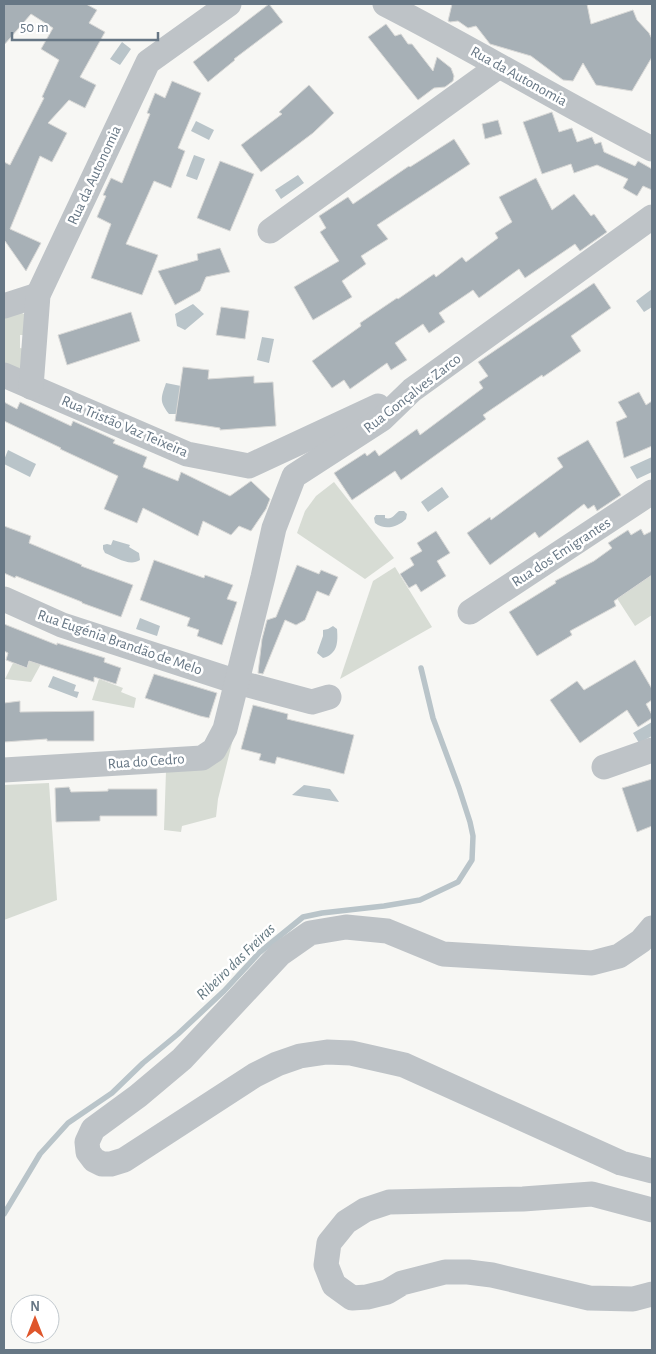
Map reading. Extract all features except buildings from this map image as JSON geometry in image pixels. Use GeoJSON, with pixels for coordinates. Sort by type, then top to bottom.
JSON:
{"type":"FeatureCollection","features":[{"type":"Feature","properties":{"kind":"street","name":"Rua da Autonomia"},"geometry":{"type":"LineString","coordinates":[[31,387],[38,295],[148,62],[229,4]]}},
{"type":"Feature","properties":{"kind":"street","name":"Rua da Autonomia"},"geometry":{"type":"LineString","coordinates":[[385,4],[652,149]]}},
{"type":"Feature","properties":{"kind":"street"},"geometry":{"type":"LineString","coordinates":[[270,231],[499,66]]}},
{"type":"Feature","properties":{"kind":"street","name":"Rua Gonçalves Zarco"},"geometry":{"type":"LineString","coordinates":[[237,682],[264,577],[274,528],[294,476],[382,419],[412,390],[652,217]]}},
{"type":"Feature","properties":{"kind":"street"},"geometry":{"type":"LineString","coordinates":[[4,306],[38,295]]}},
{"type":"Feature","properties":{"kind":"street","name":"Rua Tristão Vaz Teixeira"},"geometry":{"type":"LineString","coordinates":[[4,375],[187,454],[249,466],[412,390]]}},
{"type":"Feature","properties":{"kind":"street","name":"Rua dos Emigrantes"},"geometry":{"type":"LineString","coordinates":[[470,612],[652,492]]}},
{"type":"Feature","properties":{"kind":"street","name":"Rua Eugénia Brandão de Melo"},"geometry":{"type":"LineString","coordinates":[[4,599],[62,625],[237,682]]}},
{"type":"Feature","properties":{"kind":"street"},"geometry":{"type":"LineString","coordinates":[[237,682],[312,702],[329,697]]}},
{"type":"Feature","properties":{"kind":"street","name":"Rua do Cedro"},"geometry":{"type":"LineString","coordinates":[[4,770],[202,758],[214,750],[225,729],[237,682]]}},
{"type":"Feature","properties":{"kind":"street"},"geometry":{"type":"LineString","coordinates":[[604,767],[652,750]]}},
{"type":"Feature","properties":{"kind":"street"},"geometry":{"type":"LineString","coordinates":[[652,928],[642,941],[619,956],[592,963],[443,954],[387,931],[346,926],[310,933],[280,954],[182,1059],[138,1096],[93,1129],[87,1142],[88,1152],[94,1160],[102,1164],[111,1164],[124,1160],[256,1075],[277,1064],[300,1056],[326,1052],[351,1053],[404,1065],[621,1163],[652,1171]]}},
{"type":"Feature","properties":{"kind":"street"},"geometry":{"type":"LineString","coordinates":[[652,1210],[592,1194],[522,1199],[389,1202],[364,1210],[346,1222],[329,1244],[326,1265],[334,1285],[352,1298],[367,1297],[386,1292],[402,1282],[445,1272],[492,1275],[589,1298],[633,1299],[652,1294]]}},
{"type":"Feature","properties":{"kind":"shaded area"},"geometry":{"type":"Polygon","coordinates":[[[122,42],[131,49],[120,65],[110,59],[122,42]]]}},
{"type":"Feature","properties":{"kind":"shaded area"},"geometry":{"type":"Polygon","coordinates":[[[196,121],[214,130],[209,140],[191,131],[196,121]]]}},
{"type":"Feature","properties":{"kind":"shaded area"},"geometry":{"type":"Polygon","coordinates":[[[194,155],[205,159],[197,180],[186,176],[194,155]]]}},
{"type":"Feature","properties":{"kind":"shaded area"},"geometry":{"type":"Polygon","coordinates":[[[298,175],[304,183],[281,199],[275,190],[298,175]]]}},
{"type":"Feature","properties":{"kind":"shaded area"},"geometry":{"type":"Polygon","coordinates":[[[652,289],[652,307],[644,312],[636,301],[652,289]]]}},
{"type":"Feature","properties":{"kind":"shaded area"},"geometry":{"type":"Polygon","coordinates":[[[193,304],[204,314],[185,330],[177,326],[175,314],[193,304]]]}},
{"type":"Feature","properties":{"kind":"shaded area"},"geometry":{"type":"Polygon","coordinates":[[[20,312],[24,314],[25,335],[20,335],[20,348],[25,349],[22,367],[18,369],[4,365],[4,316],[20,312]]]}},
{"type":"Feature","properties":{"kind":"shaded area"},"geometry":{"type":"Polygon","coordinates":[[[262,337],[274,339],[269,363],[257,360],[262,337]]]}},
{"type":"Feature","properties":{"kind":"shaded area"},"geometry":{"type":"Polygon","coordinates":[[[166,383],[191,388],[176,414],[169,414],[162,402],[166,383]]]}},
{"type":"Feature","properties":{"kind":"shaded area"},"geometry":{"type":"Polygon","coordinates":[[[8,450],[36,464],[30,477],[4,464],[8,450]]]}},
{"type":"Feature","properties":{"kind":"shaded area"},"geometry":{"type":"Polygon","coordinates":[[[652,457],[652,472],[637,479],[630,467],[652,457]]]}},
{"type":"Feature","properties":{"kind":"shaded area"},"geometry":{"type":"Polygon","coordinates":[[[334,482],[394,558],[365,579],[297,533],[305,511],[316,496],[334,482]]]}},
{"type":"Feature","properties":{"kind":"shaded area"},"geometry":{"type":"Polygon","coordinates":[[[442,487],[449,497],[428,512],[421,502],[442,487]]]}},
{"type":"Feature","properties":{"kind":"shaded area"},"geometry":{"type":"Polygon","coordinates":[[[399,511],[404,511],[407,514],[406,519],[399,524],[383,527],[375,523],[374,518],[376,515],[385,515],[385,518],[389,518],[399,511]]]}},
{"type":"Feature","properties":{"kind":"shaded area"},"geometry":{"type":"Polygon","coordinates":[[[113,540],[130,545],[129,547],[139,553],[140,560],[127,562],[105,553],[103,545],[111,545],[113,540]]]}},
{"type":"Feature","properties":{"kind":"shaded area"},"geometry":{"type":"Polygon","coordinates":[[[395,567],[432,627],[340,679],[373,581],[395,567]]]}},
{"type":"Feature","properties":{"kind":"shaded area"},"geometry":{"type":"Polygon","coordinates":[[[652,575],[652,615],[635,626],[607,583],[611,580],[622,595],[652,575]]]}},
{"type":"Feature","properties":{"kind":"shaded area"},"geometry":{"type":"Polygon","coordinates":[[[140,618],[160,626],[157,636],[136,629],[140,618]]]}},
{"type":"Feature","properties":{"kind":"shaded area"},"geometry":{"type":"Polygon","coordinates":[[[333,626],[337,629],[336,647],[332,654],[323,658],[317,653],[323,636],[323,630],[333,626]]]}},
{"type":"Feature","properties":{"kind":"shaded area"},"geometry":{"type":"Polygon","coordinates":[[[31,657],[42,662],[31,682],[5,679],[13,663],[27,668],[31,657]]]}},
{"type":"Feature","properties":{"kind":"shaded area"},"geometry":{"type":"Polygon","coordinates":[[[53,676],[76,685],[74,691],[79,692],[77,698],[48,687],[53,676]]]}},
{"type":"Feature","properties":{"kind":"shaded area"},"geometry":{"type":"Polygon","coordinates":[[[99,679],[123,688],[121,692],[136,698],[134,708],[92,700],[99,679]]]}},
{"type":"Feature","properties":{"kind":"shaded area"},"geometry":{"type":"Polygon","coordinates":[[[652,722],[652,736],[639,743],[633,733],[652,722]]]}},
{"type":"Feature","properties":{"kind":"shaded area"},"geometry":{"type":"Polygon","coordinates":[[[233,739],[218,799],[216,817],[182,826],[181,832],[164,830],[166,771],[233,739]]]}},
{"type":"Feature","properties":{"kind":"shaded area"},"geometry":{"type":"Polygon","coordinates":[[[49,783],[57,900],[4,920],[4,785],[49,783]]]}},
{"type":"Feature","properties":{"kind":"shaded area"},"geometry":{"type":"Polygon","coordinates":[[[304,785],[330,789],[339,802],[292,795],[304,785]]]}},
{"type":"Feature","properties":{"kind":"waterway","name":"Ribeiro das Freiras"},"geometry":{"type":"LineString","coordinates":[[4,1214],[40,1154],[68,1123],[112,1093],[224,991],[260,952],[303,917],[420,900],[458,882],[472,860],[473,836],[459,788],[433,718],[421,668]]}}]}
